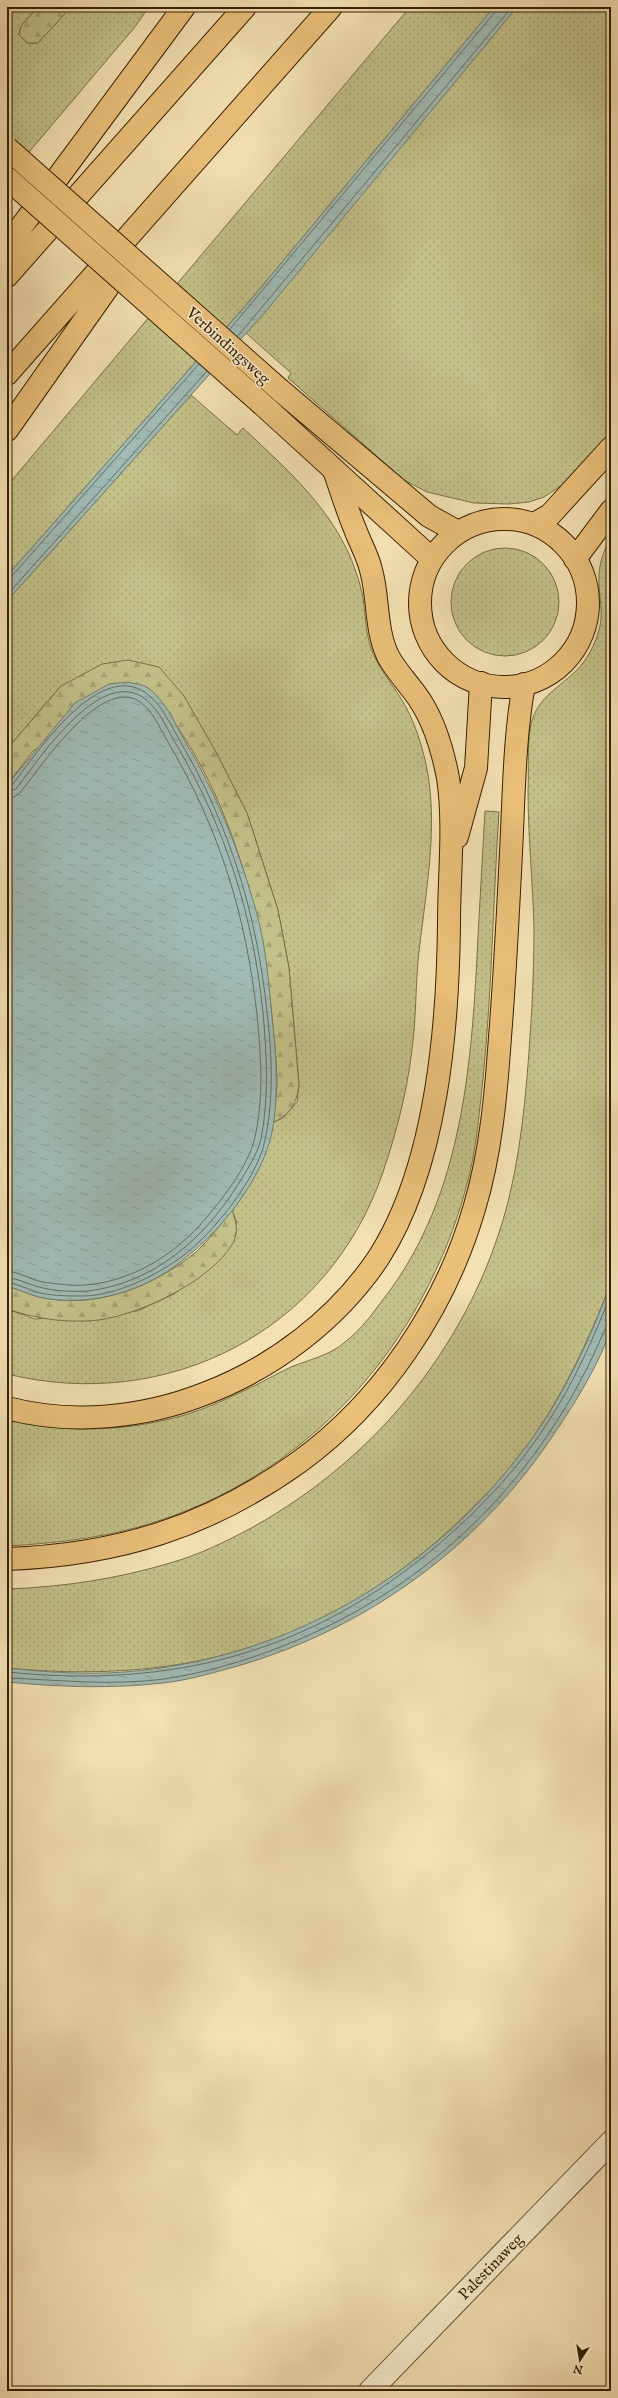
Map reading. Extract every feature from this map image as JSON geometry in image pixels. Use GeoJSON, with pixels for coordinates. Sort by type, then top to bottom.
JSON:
{"type":"FeatureCollection","features":[{"type":"Feature","properties":{"kind":"main road"},"geometry":{"type":"LineString","coordinates":[[7,246],[184,7]]}},
{"type":"Feature","properties":{"kind":"main road"},"geometry":{"type":"LineString","coordinates":[[7,276],[245,7]]}},
{"type":"Feature","properties":{"kind":"main road"},"geometry":{"type":"LineString","coordinates":[[7,374],[331,7]]}},
{"type":"Feature","properties":{"kind":"main road","name":"Verbindingsweg"},"geometry":{"type":"LineString","coordinates":[[7,148],[280,390],[429,516],[458,532]]}},
{"type":"Feature","properties":{"kind":"main road"},"geometry":{"type":"LineString","coordinates":[[7,430],[203,153]]}},
{"type":"Feature","properties":{"kind":"main road","name":"Verbindingsweg"},"geometry":{"type":"LineString","coordinates":[[7,178],[263,405],[432,559]]}},
{"type":"Feature","properties":{"kind":"main road"},"geometry":{"type":"LineString","coordinates":[[534,524],[550,515],[611,448]]}},
{"type":"Feature","properties":{"kind":"main road"},"geometry":{"type":"LineString","coordinates":[[7,1408],[26,1413],[68,1418],[109,1416],[187,1401],[228,1385],[272,1361],[319,1324],[352,1292],[379,1256],[400,1215],[416,1172],[428,1128],[439,1075],[443,1032],[448,952],[448,781],[441,747],[420,701],[406,684],[388,656],[382,638],[376,589],[370,566],[334,470]]}},
{"type":"Feature","properties":{"kind":"main road"},"geometry":{"type":"LineString","coordinates":[[575,559],[611,511]]}},
{"type":"Feature","properties":{"kind":"main road"},"geometry":{"type":"LineString","coordinates":[[504,519],[534,524],[552,534],[570,550],[581,570],[588,593],[587,617],[580,639],[566,659],[548,674],[524,684],[504,686],[481,683],[460,674],[442,660],[429,641],[421,619],[420,596],[425,574],[432,559],[445,543],[458,532],[478,523],[504,519]]}},
{"type":"Feature","properties":{"kind":"main road"},"geometry":{"type":"LineString","coordinates":[[449,868],[476,768],[481,683]]}},
{"type":"Feature","properties":{"kind":"main road"},"geometry":{"type":"LineString","coordinates":[[7,1559],[56,1556],[105,1548],[164,1534],[214,1514],[265,1486],[315,1450],[356,1414],[399,1362],[419,1332],[457,1259],[475,1207],[491,1132],[506,956],[517,740],[524,684]]}},
{"type":"Feature","properties":{"kind":"street","name":"Palestinaweg"},"geometry":{"type":"LineString","coordinates":[[370,2391],[611,2142]]}},
{"type":"Feature","properties":{"kind":"green space"},"geometry":{"type":"Polygon","coordinates":[[[7,7],[38,7],[21,26],[19,35],[28,43],[38,43],[71,7],[149,7],[134,28],[7,178],[7,7]]]}},
{"type":"Feature","properties":{"kind":"green space"},"geometry":{"type":"Polygon","coordinates":[[[38,7],[71,7],[38,43],[28,43],[19,35],[21,26],[38,7]]]}},
{"type":"Feature","properties":{"kind":"green space"},"geometry":{"type":"Polygon","coordinates":[[[410,7],[494,7],[253,297],[7,576],[7,486],[410,7]]]}},
{"type":"Feature","properties":{"kind":"green space"},"geometry":{"type":"Polygon","coordinates":[[[517,7],[611,7],[611,431],[567,482],[544,497],[529,502],[509,504],[474,503],[427,492],[404,480],[288,378],[291,373],[246,333],[517,7]]]}},
{"type":"Feature","properties":{"kind":"green space"},"geometry":{"type":"Polygon","coordinates":[[[191,395],[237,435],[243,428],[297,480],[328,518],[341,538],[352,561],[360,585],[367,633],[371,648],[380,667],[405,705],[414,724],[421,745],[428,775],[432,821],[429,868],[418,961],[414,1031],[410,1068],[398,1122],[382,1175],[357,1230],[323,1278],[281,1317],[234,1348],[181,1370],[125,1381],[67,1383],[7,1374],[7,1309],[35,1319],[137,1311],[174,1294],[211,1267],[237,1223],[232,1210],[262,1158],[270,1135],[272,1123],[283,1118],[297,1102],[299,1085],[289,968],[278,910],[247,813],[216,752],[159,667],[61,686],[7,749],[7,601],[191,395]]]}},
{"type":"Feature","properties":{"kind":"green space"},"geometry":{"type":"Polygon","coordinates":[[[611,536],[611,1283],[574,1368],[535,1434],[510,1468],[482,1499],[436,1542],[388,1579],[338,1610],[288,1634],[235,1652],[181,1664],[126,1670],[68,1672],[7,1668],[7,1589],[69,1584],[110,1578],[181,1560],[213,1547],[253,1527],[299,1499],[341,1466],[380,1429],[415,1389],[446,1346],[472,1299],[493,1250],[509,1198],[525,1102],[532,1006],[534,948],[528,808],[528,752],[530,729],[536,710],[541,702],[580,667],[595,641],[601,618],[599,570],[604,552],[611,536]]]}},
{"type":"Feature","properties":{"kind":"green space"},"geometry":{"type":"Polygon","coordinates":[[[505,548],[526,552],[543,564],[555,581],[559,602],[555,623],[543,640],[526,652],[505,656],[484,652],[467,640],[455,623],[451,602],[455,581],[467,564],[484,552],[505,548]]]}},
{"type":"Feature","properties":{"kind":"green space"},"geometry":{"type":"Polygon","coordinates":[[[128,660],[159,667],[184,696],[216,752],[247,813],[278,910],[289,968],[299,1085],[292,1108],[284,1116],[272,1123],[277,1084],[272,1017],[258,929],[248,885],[218,800],[198,760],[174,722],[147,687],[33,751],[7,785],[7,749],[61,686],[102,664],[128,660]]]}},
{"type":"Feature","properties":{"kind":"green space"},"geometry":{"type":"Polygon","coordinates":[[[485,811],[499,812],[488,1012],[483,1079],[475,1148],[466,1188],[447,1244],[422,1298],[391,1347],[355,1393],[314,1433],[267,1468],[216,1497],[161,1520],[124,1531],[66,1541],[7,1546],[7,1420],[50,1427],[94,1429],[138,1425],[191,1413],[254,1386],[291,1367],[326,1354],[339,1347],[362,1327],[385,1297],[411,1257],[432,1215],[448,1170],[459,1125],[467,1078],[476,983],[485,811]]]}},
{"type":"Feature","properties":{"kind":"green space"},"geometry":{"type":"Polygon","coordinates":[[[232,1210],[236,1222],[236,1235],[233,1243],[222,1258],[207,1272],[189,1285],[147,1306],[105,1319],[87,1321],[46,1319],[7,1309],[7,1286],[39,1297],[60,1300],[81,1300],[102,1298],[142,1285],[179,1265],[196,1252],[232,1210]]]}},
{"type":"Feature","properties":{"kind":"water"},"geometry":{"type":"Polygon","coordinates":[[[494,7],[517,7],[267,310],[7,601],[7,576],[253,297],[494,7]]]}},
{"type":"Feature","properties":{"kind":"water"},"geometry":{"type":"Polygon","coordinates":[[[128,682],[148,688],[160,699],[170,713],[198,763],[236,848],[257,914],[263,942],[274,1041],[276,1102],[269,1144],[253,1179],[231,1212],[190,1255],[160,1276],[127,1291],[92,1299],[56,1300],[39,1297],[7,1286],[7,785],[75,703],[109,684],[128,682]]]}},
{"type":"Feature","properties":{"kind":"water"},"geometry":{"type":"Polygon","coordinates":[[[611,1283],[612,1322],[607,1340],[585,1385],[567,1415],[521,1479],[488,1516],[453,1549],[415,1579],[374,1606],[332,1629],[287,1649],[203,1676],[163,1683],[104,1687],[7,1682],[7,1668],[66,1673],[124,1672],[183,1664],[240,1650],[294,1630],[346,1605],[395,1574],[441,1538],[484,1497],[522,1452],[549,1413],[573,1371],[611,1283]]]}}]}
